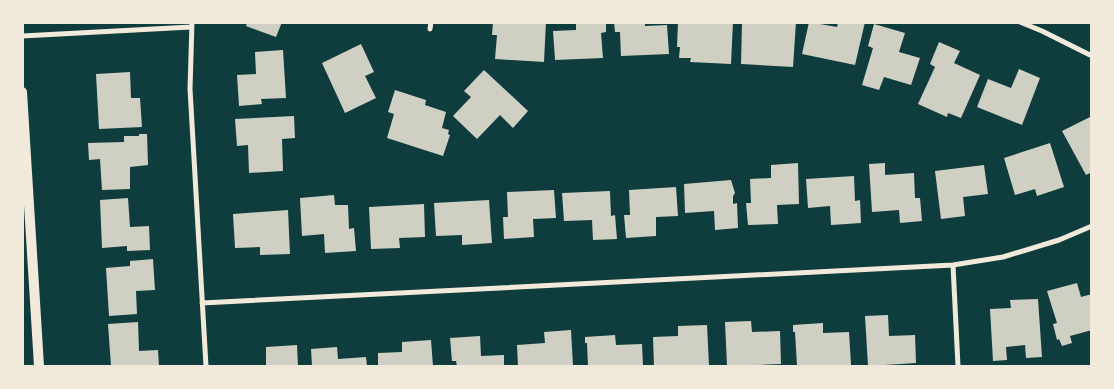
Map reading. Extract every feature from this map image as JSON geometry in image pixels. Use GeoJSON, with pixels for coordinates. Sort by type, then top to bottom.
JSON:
{"type":"FeatureCollection","features":[{"type":"Feature","properties":{"kind":"main road"},"geometry":{"type":"LineString","coordinates":[[22,92],[39,366]]}},
{"type":"Feature","properties":{"kind":"street"},"geometry":{"type":"LineString","coordinates":[[1020,22],[1092,56]]}},
{"type":"Feature","properties":{"kind":"street"},"geometry":{"type":"LineString","coordinates":[[22,36],[191,25],[190,89],[206,366]]}},
{"type":"Feature","properties":{"kind":"street"},"geometry":{"type":"LineString","coordinates":[[202,303],[953,265],[1003,257],[1059,240],[1092,226]]}},
{"type":"Feature","properties":{"kind":"street"},"geometry":{"type":"LineString","coordinates":[[953,265],[958,366]]}},
{"type":"Feature","properties":{"kind":"building"},"geometry":{"type":"Polygon","coordinates":[[[247,22],[282,22],[276,37],[246,26],[247,22]]]}},
{"type":"Feature","properties":{"kind":"building"},"geometry":{"type":"Polygon","coordinates":[[[493,22],[546,22],[544,62],[495,59],[497,35],[492,35],[493,22]]]}},
{"type":"Feature","properties":{"kind":"building"},"geometry":{"type":"Polygon","coordinates":[[[576,22],[606,22],[606,32],[601,33],[603,58],[555,60],[553,31],[576,30],[576,22]]]}},
{"type":"Feature","properties":{"kind":"building"},"geometry":{"type":"Polygon","coordinates":[[[614,22],[645,22],[645,26],[667,25],[669,54],[621,56],[620,32],[615,32],[614,22]]]}},
{"type":"Feature","properties":{"kind":"building"},"geometry":{"type":"Polygon","coordinates":[[[678,22],[733,22],[731,64],[690,62],[691,58],[679,58],[680,47],[677,47],[678,22]]]}},
{"type":"Feature","properties":{"kind":"building"},"geometry":{"type":"Polygon","coordinates":[[[742,22],[796,22],[793,67],[741,64],[742,22]]]}},
{"type":"Feature","properties":{"kind":"building"},"geometry":{"type":"Polygon","coordinates":[[[809,22],[837,27],[838,22],[865,22],[855,65],[802,54],[809,22]]]}},
{"type":"Feature","properties":{"kind":"building"},"geometry":{"type":"Polygon","coordinates":[[[874,24],[905,33],[899,52],[920,58],[911,85],[884,77],[879,90],[862,85],[873,48],[868,46],[874,24]]]}},
{"type":"Feature","properties":{"kind":"building"},"geometry":{"type":"Polygon","coordinates":[[[939,42],[960,51],[954,63],[980,75],[961,118],[948,113],[947,117],[918,104],[935,67],[930,64],[939,42]]]}},
{"type":"Feature","properties":{"kind":"building"},"geometry":{"type":"Polygon","coordinates":[[[361,44],[374,72],[365,76],[376,98],[345,113],[322,63],[361,44]]]}},
{"type":"Feature","properties":{"kind":"building"},"geometry":{"type":"Polygon","coordinates":[[[283,50],[286,98],[261,99],[262,104],[239,106],[237,75],[256,74],[255,52],[283,50]]]}},
{"type":"Feature","properties":{"kind":"building"},"geometry":{"type":"Polygon","coordinates":[[[1019,69],[1040,78],[1022,125],[977,107],[988,79],[1011,88],[1019,69]]]}},
{"type":"Feature","properties":{"kind":"building"},"geometry":{"type":"Polygon","coordinates":[[[484,70],[528,111],[513,128],[500,115],[477,139],[453,116],[471,97],[464,91],[484,70]]]}},
{"type":"Feature","properties":{"kind":"building"},"geometry":{"type":"Polygon","coordinates":[[[130,72],[131,98],[140,98],[142,127],[99,129],[96,74],[130,72]]]}},
{"type":"Feature","properties":{"kind":"building"},"geometry":{"type":"Polygon","coordinates":[[[395,90],[426,100],[425,105],[446,112],[442,128],[449,130],[448,134],[450,135],[443,156],[387,138],[394,114],[388,112],[395,90]]]}},
{"type":"Feature","properties":{"kind":"building"},"geometry":{"type":"Polygon","coordinates":[[[294,116],[295,138],[282,139],[283,171],[249,173],[248,145],[237,146],[235,119],[294,116]]]}},
{"type":"Feature","properties":{"kind":"building"},"geometry":{"type":"Polygon","coordinates":[[[1092,116],[1092,172],[1086,175],[1062,131],[1092,116]]]}},
{"type":"Feature","properties":{"kind":"building"},"geometry":{"type":"Polygon","coordinates":[[[139,134],[147,134],[148,165],[130,167],[130,189],[102,190],[100,159],[89,160],[88,143],[124,142],[124,136],[139,136],[139,134]]]}},
{"type":"Feature","properties":{"kind":"building"},"geometry":{"type":"Polygon","coordinates":[[[1050,143],[1064,187],[1037,196],[1035,189],[1015,195],[1004,158],[1050,143]]]}},
{"type":"Feature","properties":{"kind":"building"},"geometry":{"type":"Polygon","coordinates":[[[798,163],[799,204],[777,205],[778,224],[748,225],[746,203],[751,203],[750,179],[771,178],[771,165],[798,163]]]}},
{"type":"Feature","properties":{"kind":"building"},"geometry":{"type":"Polygon","coordinates":[[[885,163],[885,175],[914,173],[915,198],[920,198],[922,221],[900,223],[899,210],[872,212],[869,164],[885,163]]]}},
{"type":"Feature","properties":{"kind":"building"},"geometry":{"type":"Polygon","coordinates":[[[984,165],[988,194],[963,197],[965,216],[941,219],[935,171],[984,165]]]}},
{"type":"Feature","properties":{"kind":"building"},"geometry":{"type":"Polygon","coordinates":[[[854,176],[855,201],[860,200],[861,223],[831,225],[830,206],[808,208],[806,179],[854,176]]]}},
{"type":"Feature","properties":{"kind":"building"},"geometry":{"type":"Polygon","coordinates":[[[731,180],[735,193],[733,204],[737,203],[738,228],[715,230],[714,211],[685,213],[684,184],[731,180]]]}},
{"type":"Feature","properties":{"kind":"building"},"geometry":{"type":"Polygon","coordinates":[[[676,187],[678,216],[656,217],[656,236],[626,238],[624,215],[630,215],[629,190],[676,187]]]}},
{"type":"Feature","properties":{"kind":"building"},"geometry":{"type":"Polygon","coordinates":[[[554,190],[556,218],[533,219],[534,237],[504,239],[503,217],[508,217],[507,192],[554,190]]]}},
{"type":"Feature","properties":{"kind":"building"},"geometry":{"type":"Polygon","coordinates":[[[610,191],[611,216],[615,215],[617,239],[593,240],[592,220],[564,221],[562,193],[610,191]]]}},
{"type":"Feature","properties":{"kind":"building"},"geometry":{"type":"Polygon","coordinates":[[[334,195],[335,205],[348,205],[349,229],[354,228],[356,251],[325,253],[324,234],[302,236],[300,198],[334,195]]]}},
{"type":"Feature","properties":{"kind":"building"},"geometry":{"type":"Polygon","coordinates":[[[128,198],[130,227],[149,226],[150,250],[127,251],[127,246],[102,248],[100,200],[128,198]]]}},
{"type":"Feature","properties":{"kind":"building"},"geometry":{"type":"Polygon","coordinates":[[[489,200],[492,243],[462,245],[462,235],[436,236],[434,203],[489,200]]]}},
{"type":"Feature","properties":{"kind":"building"},"geometry":{"type":"Polygon","coordinates":[[[424,204],[425,237],[399,238],[400,248],[371,249],[369,207],[424,204]]]}},
{"type":"Feature","properties":{"kind":"building"},"geometry":{"type":"Polygon","coordinates":[[[288,210],[290,254],[260,255],[260,247],[235,248],[233,214],[288,210]]]}},
{"type":"Feature","properties":{"kind":"building"},"geometry":{"type":"Polygon","coordinates":[[[153,259],[155,290],[136,291],[137,314],[109,316],[106,268],[130,266],[130,261],[153,259]]]}},
{"type":"Feature","properties":{"kind":"building"},"geometry":{"type":"Polygon","coordinates":[[[1077,283],[1081,297],[1092,294],[1092,330],[1070,336],[1072,343],[1062,346],[1059,339],[1057,340],[1053,324],[1057,323],[1047,291],[1077,283]]]}},
{"type":"Feature","properties":{"kind":"building"},"geometry":{"type":"Polygon","coordinates":[[[1038,299],[1042,357],[1026,358],[1025,345],[1006,347],[1007,360],[993,361],[990,309],[1011,308],[1010,300],[1038,299]]]}},
{"type":"Feature","properties":{"kind":"building"},"geometry":{"type":"Polygon","coordinates":[[[888,315],[889,336],[915,335],[916,363],[868,366],[865,316],[888,315]]]}},
{"type":"Feature","properties":{"kind":"building"},"geometry":{"type":"Polygon","coordinates":[[[751,321],[752,332],[780,331],[781,364],[727,366],[725,322],[751,321]]]}},
{"type":"Feature","properties":{"kind":"building"},"geometry":{"type":"Polygon","coordinates":[[[138,322],[139,351],[158,350],[159,366],[111,366],[108,324],[138,322]]]}},
{"type":"Feature","properties":{"kind":"building"},"geometry":{"type":"Polygon","coordinates":[[[823,323],[823,333],[849,332],[851,365],[797,366],[793,325],[823,323]]]}},
{"type":"Feature","properties":{"kind":"building"},"geometry":{"type":"Polygon","coordinates":[[[707,325],[709,366],[654,366],[653,337],[678,336],[678,326],[707,325]]]}},
{"type":"Feature","properties":{"kind":"building"},"geometry":{"type":"Polygon","coordinates":[[[571,330],[573,366],[518,366],[517,345],[545,343],[544,332],[571,330]]]}},
{"type":"Feature","properties":{"kind":"building"},"geometry":{"type":"Polygon","coordinates":[[[615,335],[616,345],[642,344],[643,366],[588,366],[585,337],[615,335]]]}},
{"type":"Feature","properties":{"kind":"building"},"geometry":{"type":"Polygon","coordinates":[[[480,336],[481,356],[504,355],[504,366],[457,366],[456,361],[452,361],[450,338],[480,336]]]}},
{"type":"Feature","properties":{"kind":"building"},"geometry":{"type":"Polygon","coordinates":[[[431,340],[433,366],[378,366],[378,353],[402,352],[402,342],[431,340]]]}},
{"type":"Feature","properties":{"kind":"building"},"geometry":{"type":"Polygon","coordinates":[[[297,345],[298,366],[266,366],[266,347],[297,345]]]}},
{"type":"Feature","properties":{"kind":"building"},"geometry":{"type":"Polygon","coordinates":[[[337,347],[338,359],[366,357],[367,366],[312,366],[311,349],[337,347]]]}}]}
